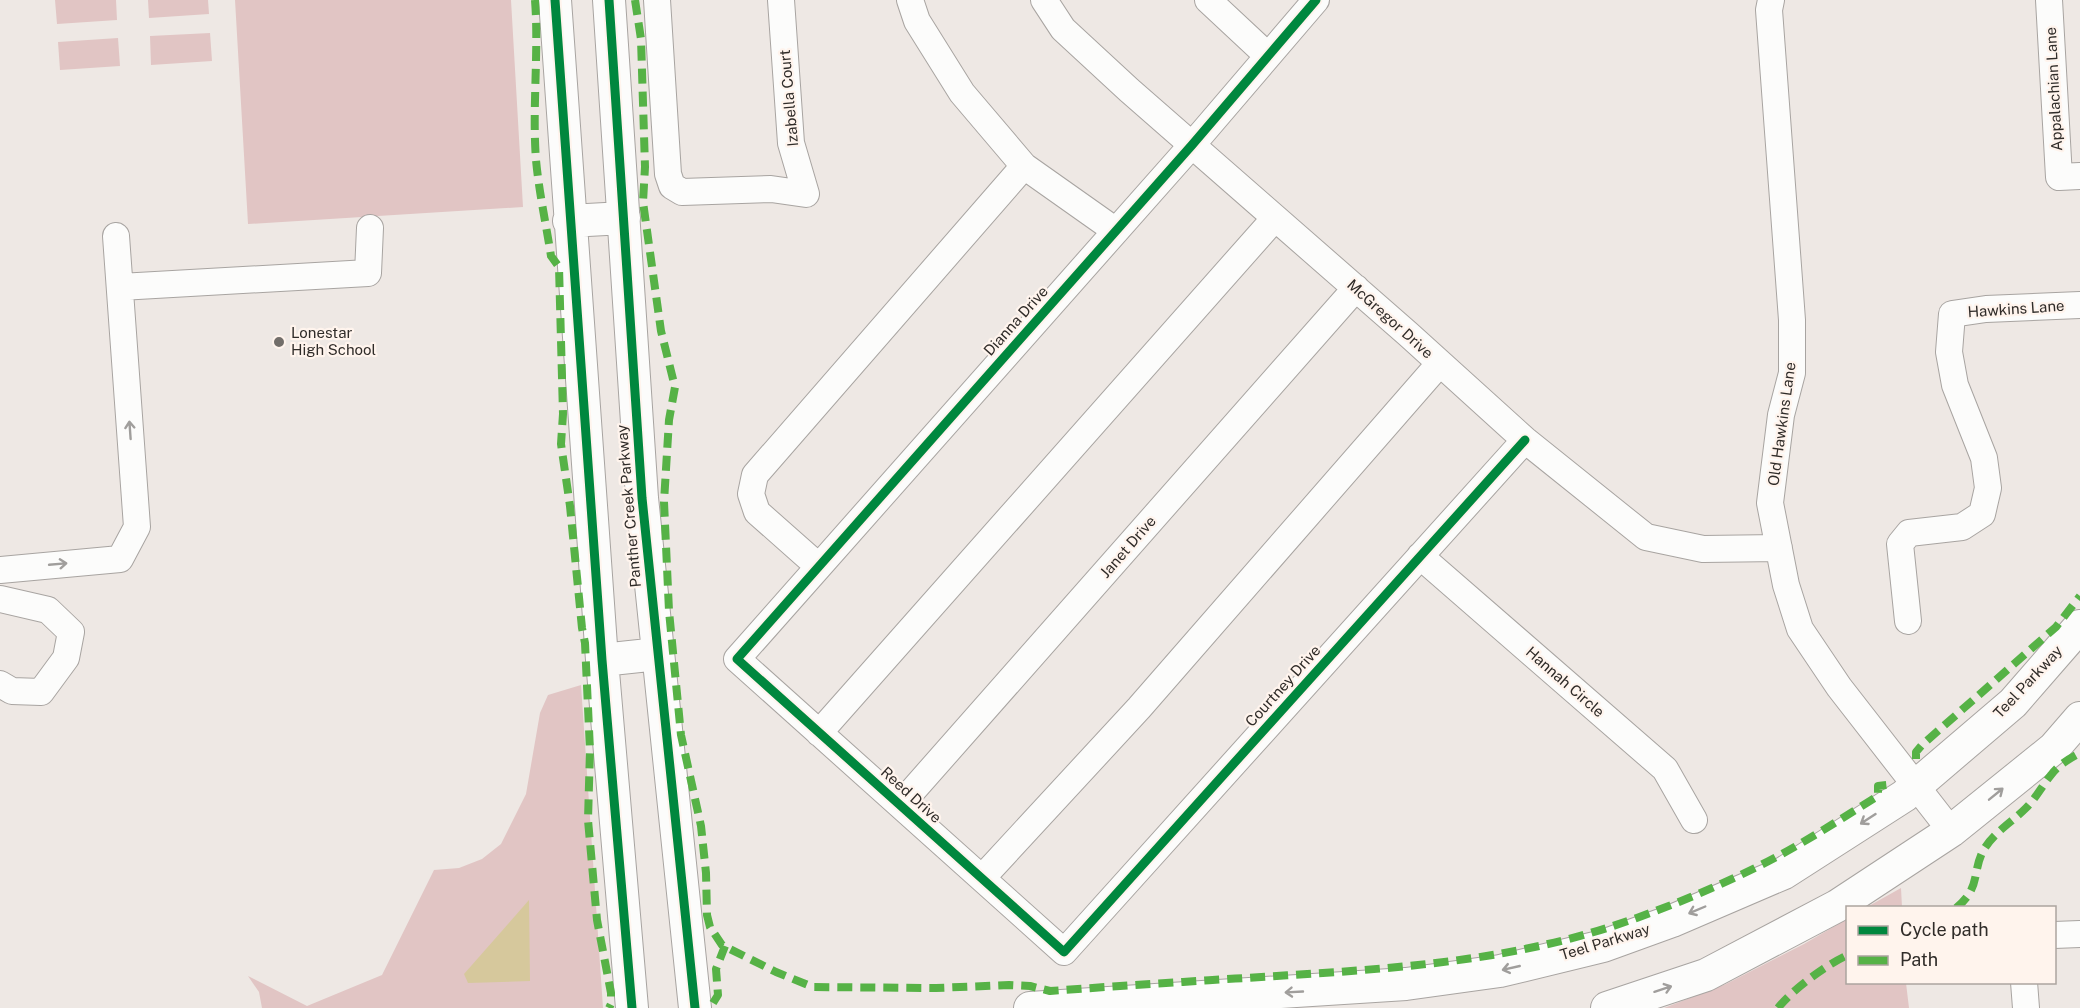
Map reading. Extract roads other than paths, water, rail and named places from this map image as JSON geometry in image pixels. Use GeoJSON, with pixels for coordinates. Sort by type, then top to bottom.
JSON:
{"type":"FeatureCollection","features":[{"type":"Feature","properties":{"kind":"main road"},"geometry":{"type":"LineString","coordinates":[[555,0],[602,660],[632,1008]]}},
{"type":"Feature","properties":{"kind":"main road","name":"Panther Creek Parkway"},"geometry":{"type":"LineString","coordinates":[[609,0],[642,498],[695,1008]]}},
{"type":"Feature","properties":{"kind":"main road"},"geometry":{"type":"LineString","coordinates":[[569,221],[624,218]]}},
{"type":"Feature","properties":{"kind":"main road","name":"Teel Parkway"},"geometry":{"type":"LineString","coordinates":[[1030,1008],[1190,1003],[1407,984],[1500,971],[1603,946],[1672,921],[1784,873],[1904,796],[2013,703],[2080,626]]}},
{"type":"Feature","properties":{"kind":"main road"},"geometry":{"type":"LineString","coordinates":[[602,660],[658,654]]}},
{"type":"Feature","properties":{"kind":"main road"},"geometry":{"type":"LineString","coordinates":[[1607,1008],[1706,975],[1837,906],[1951,831],[2054,748],[2080,718]]}},
{"type":"Feature","properties":{"kind":"street","name":"Izabella Court"},"geometry":{"type":"LineString","coordinates":[[657,0],[668,174],[672,186],[682,192],[771,189],[806,194],[791,143],[781,0]]}},
{"type":"Feature","properties":{"kind":"street"},"geometry":{"type":"LineString","coordinates":[[910,0],[917,21],[962,93],[1024,166],[1116,231]]}},
{"type":"Feature","properties":{"kind":"street","name":"McGregor Drive"},"geometry":{"type":"LineString","coordinates":[[1044,0],[1063,28],[1192,146],[1356,288],[1525,440],[1646,537],[1703,549],[1779,548]]}},
{"type":"Feature","properties":{"kind":"street"},"geometry":{"type":"LineString","coordinates":[[1208,0],[1268,56]]}},
{"type":"Feature","properties":{"kind":"street","name":"Dianna Drive"},"geometry":{"type":"LineString","coordinates":[[737,659],[1192,146],[1316,0]]}},
{"type":"Feature","properties":{"kind":"street","name":"Old Hawkins Lane"},"geometry":{"type":"LineString","coordinates":[[1771,0],[1769,10],[1792,320],[1792,373],[1781,415],[1770,503],[1786,585],[1800,629],[1839,687],[1951,831]]}},
{"type":"Feature","properties":{"kind":"street","name":"Appalachian Lane"},"geometry":{"type":"LineString","coordinates":[[2049,0],[2070,176]]}},
{"type":"Feature","properties":{"kind":"street"},"geometry":{"type":"LineString","coordinates":[[818,566],[757,512],[751,494],[755,475],[1024,166]]}},
{"type":"Feature","properties":{"kind":"street"},"geometry":{"type":"LineString","coordinates":[[819,733],[1275,218]]}},
{"type":"Feature","properties":{"kind":"street"},"geometry":{"type":"LineString","coordinates":[[120,287],[368,273],[370,228]]}},
{"type":"Feature","properties":{"kind":"street"},"geometry":{"type":"LineString","coordinates":[[0,570],[120,559],[137,527],[116,236]]}},
{"type":"Feature","properties":{"kind":"street","name":"Janet Drive"},"geometry":{"type":"LineString","coordinates":[[900,805],[1356,288]]}},
{"type":"Feature","properties":{"kind":"street","name":"Hawkins Lane"},"geometry":{"type":"LineString","coordinates":[[1908,621],[1900,544],[1909,533],[1962,527],[1982,514],[1988,488],[1984,458],[1954,385],[1949,352],[1952,314],[1986,309],[2080,305]]}},
{"type":"Feature","properties":{"kind":"street"},"geometry":{"type":"LineString","coordinates":[[982,878],[1139,708],[1440,363]]}},
{"type":"Feature","properties":{"kind":"street","name":"Courtney Drive"},"geometry":{"type":"LineString","coordinates":[[1064,952],[1525,440]]}},
{"type":"Feature","properties":{"kind":"street","name":"Hannah Circle"},"geometry":{"type":"LineString","coordinates":[[1420,556],[1665,769],[1694,820]]}},
{"type":"Feature","properties":{"kind":"street"},"geometry":{"type":"LineString","coordinates":[[0,599],[48,610],[71,632],[66,658],[40,692],[12,691],[0,684]]}},
{"type":"Feature","properties":{"kind":"street","name":"Reed Drive"},"geometry":{"type":"LineString","coordinates":[[737,659],[1064,952]]}},
{"type":"Feature","properties":{"kind":"street"},"geometry":{"type":"LineString","coordinates":[[2056,935],[2080,934]]}},
{"type":"Feature","properties":{"kind":"street"},"geometry":{"type":"LineString","coordinates":[[2024,984],[2026,1008]]}},
{"type":"Feature","properties":{"kind":"place","name":"Lonestar High School"},"geometry":{"type":"Point","coordinates":[279,342]}}]}
